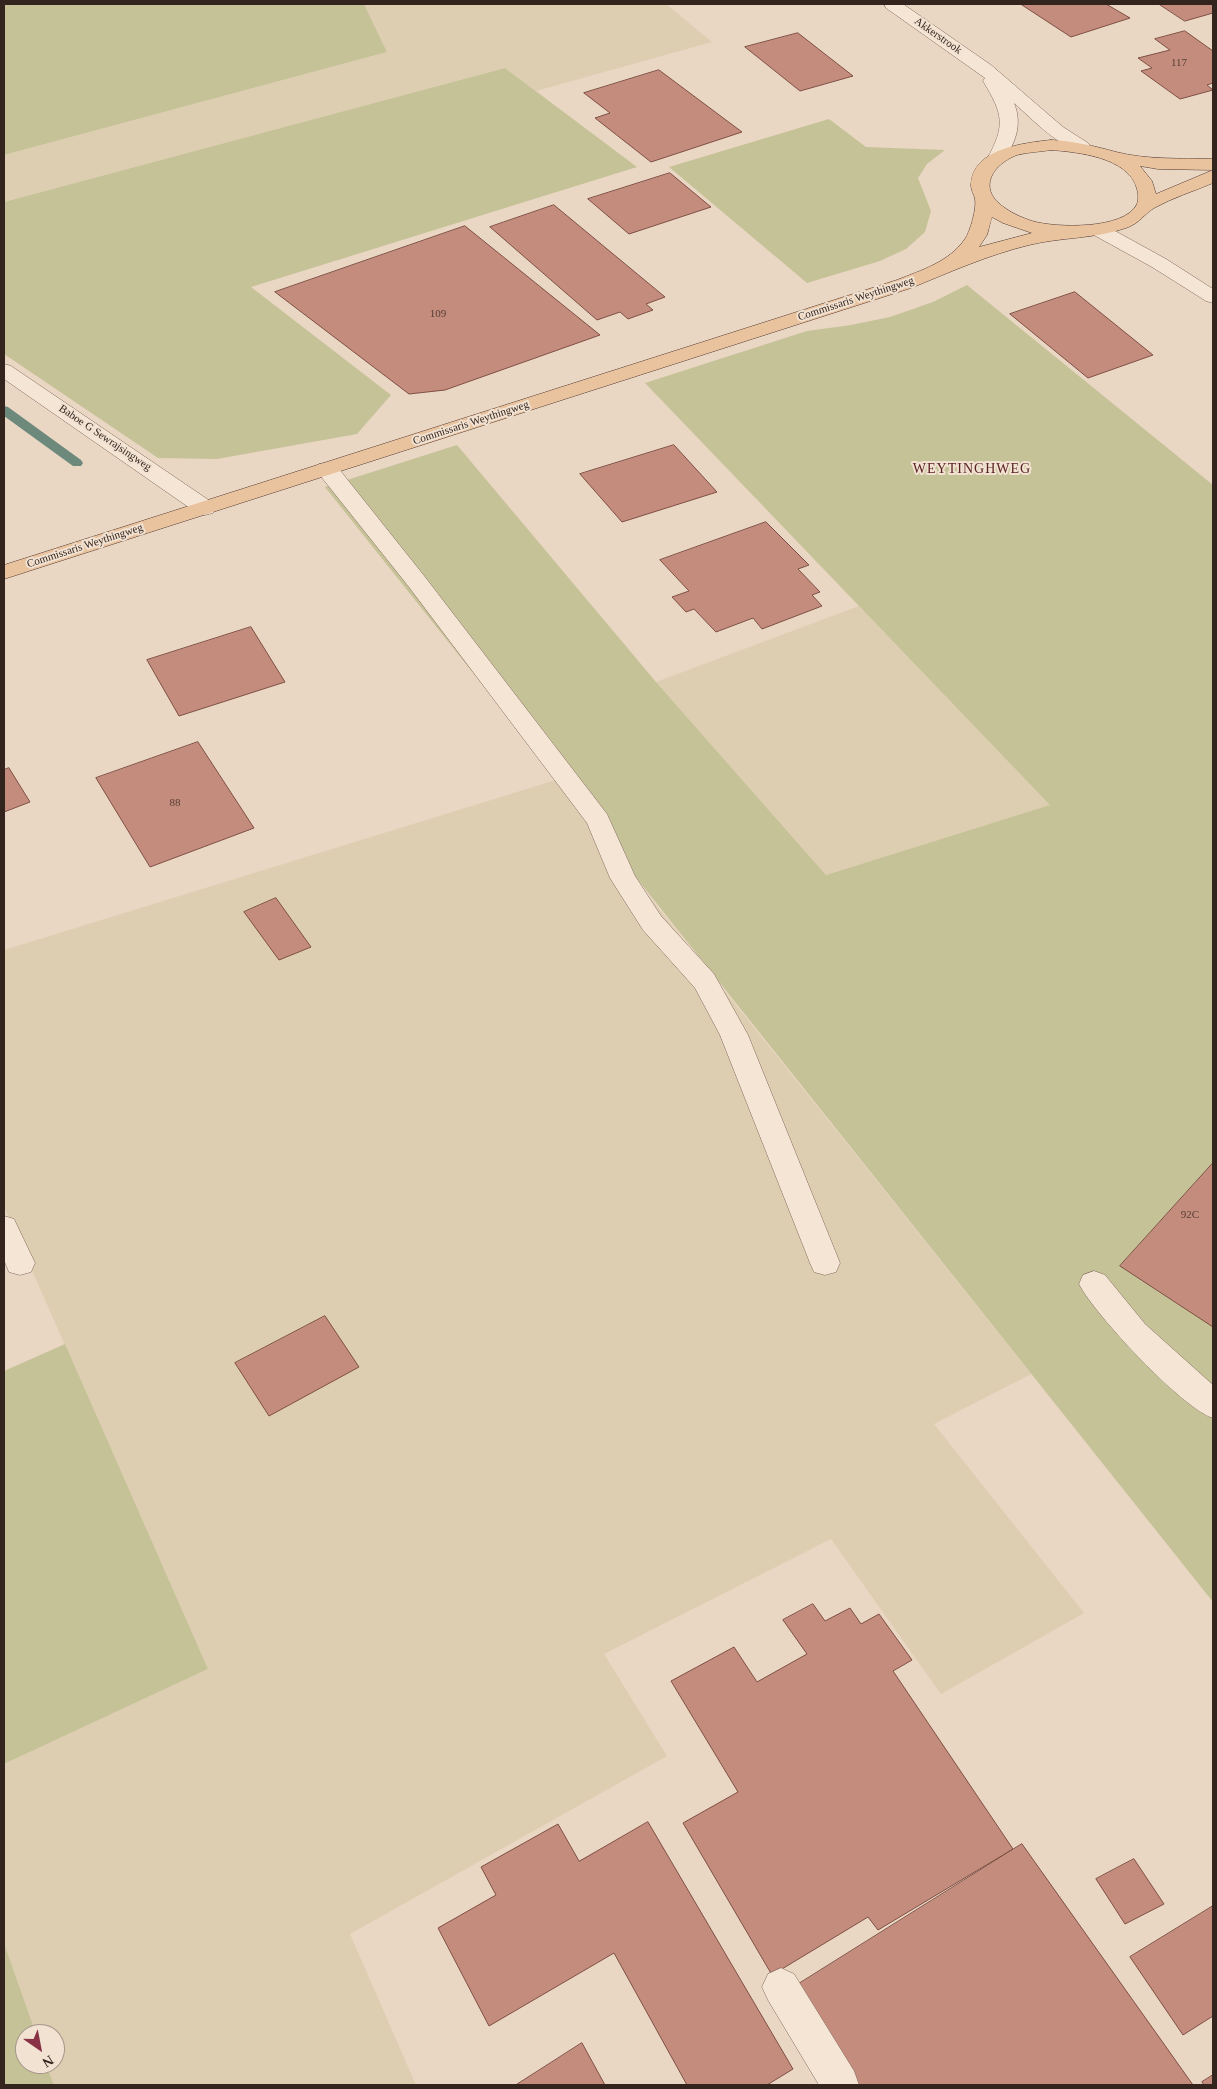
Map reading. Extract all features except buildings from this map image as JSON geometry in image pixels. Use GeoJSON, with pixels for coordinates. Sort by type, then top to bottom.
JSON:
{"type":"FeatureCollection","features":[{"type":"Feature","properties":{"kind":"main road"},"geometry":{"type":"LineString","coordinates":[[996,159],[1006,153],[1051,145],[1082,147],[1114,157],[1158,163],[1213,164]]}},
{"type":"Feature","properties":{"kind":"main road"},"geometry":{"type":"LineString","coordinates":[[1114,157],[1136,171],[1147,188],[1146,205]]}},
{"type":"Feature","properties":{"kind":"main road","name":"Commissaris Weythingweg"},"geometry":{"type":"LineString","coordinates":[[937,272],[968,250],[977,238],[982,224],[985,200],[979,187],[981,174],[996,159]]}},
{"type":"Feature","properties":{"kind":"main road"},"geometry":{"type":"LineString","coordinates":[[985,200],[999,212],[1019,222],[1044,229],[1070,232],[1099,230],[1119,224],[1135,216],[1146,205],[1213,176]]}},
{"type":"Feature","properties":{"kind":"main road","name":"Commissaris Weythingweg"},"geometry":{"type":"LineString","coordinates":[[4,572],[937,272],[980,253],[1028,239],[1070,232]]}},
{"type":"Feature","properties":{"kind":"street","name":"Akkerstrook"},"geometry":{"type":"LineString","coordinates":[[892,4],[985,69],[1057,131],[1082,147]]}},
{"type":"Feature","properties":{"kind":"street"},"geometry":{"type":"LineString","coordinates":[[985,69],[1002,97],[1011,119],[1008,138],[996,159]]}},
{"type":"Feature","properties":{"kind":"street"},"geometry":{"type":"LineString","coordinates":[[1099,230],[1213,297]]}},
{"type":"Feature","properties":{"kind":"street","name":"Baboe G Sewrajsingweg"},"geometry":{"type":"LineString","coordinates":[[4,370],[205,508]]}},
{"type":"Feature","properties":{"kind":"street"},"geometry":{"type":"LineString","coordinates":[[327,469],[417,582],[598,820],[623,878],[652,923],[705,981],[734,1035],[825,1263]]}},
{"type":"Feature","properties":{"kind":"street"},"geometry":{"type":"LineString","coordinates":[[4,1228],[20,1263]]}},
{"type":"Feature","properties":{"kind":"street"},"geometry":{"type":"LineString","coordinates":[[1094,1284],[1110,1306],[1174,1370],[1213,1404]]}},
{"type":"Feature","properties":{"kind":"street"},"geometry":{"type":"LineString","coordinates":[[781,1987],[840,2085]]}},
{"type":"Feature","properties":{"kind":"shaded area"},"geometry":{"type":"Polygon","coordinates":[[[4,4],[364,4],[387,52],[4,155],[4,4]]]}},
{"type":"Feature","properties":{"kind":"shaded area"},"geometry":{"type":"Polygon","coordinates":[[[364,4],[666,4],[712,42],[536,91],[505,68],[4,202],[4,155],[387,52],[364,4]]]}},
{"type":"Feature","properties":{"kind":"shaded area"},"geometry":{"type":"Polygon","coordinates":[[[505,68],[637,167],[251,287],[391,395],[357,434],[217,459],[158,458],[4,354],[4,202],[505,68]]]}},
{"type":"Feature","properties":{"kind":"shaded area"},"geometry":{"type":"Polygon","coordinates":[[[829,119],[866,147],[945,150],[927,164],[918,178],[931,211],[925,232],[906,249],[880,261],[807,283],[669,167],[829,119]]]}},
{"type":"Feature","properties":{"kind":"shaded area"},"geometry":{"type":"Polygon","coordinates":[[[967,285],[1213,485],[1213,1602],[325,487],[457,445],[656,682],[826,875],[1050,805],[645,383],[807,331],[890,317],[933,302],[967,285]]]}},
{"type":"Feature","properties":{"kind":"shaded area"},"geometry":{"type":"Polygon","coordinates":[[[859,606],[1051,805],[826,875],[656,682],[859,606]]]}},
{"type":"Feature","properties":{"kind":"shaded area"},"geometry":{"type":"Polygon","coordinates":[[[556,780],[1031,1374],[934,1424],[1084,1613],[941,1694],[831,1539],[604,1654],[667,1756],[350,1934],[416,2085],[54,2085],[50,2074],[65,2074],[65,2024],[32,2024],[4,1943],[4,1764],[208,1669],[4,1207],[4,950],[556,780]]]}},
{"type":"Feature","properties":{"kind":"shaded area"},"geometry":{"type":"Polygon","coordinates":[[[65,1344],[208,1669],[4,1764],[4,1371],[65,1344]]]}},
{"type":"Feature","properties":{"kind":"shaded area"},"geometry":{"type":"Polygon","coordinates":[[[4,1943],[32,2024],[15,2024],[15,2074],[50,2074],[54,2085],[4,2085],[4,1943]]]}},
{"type":"Feature","properties":{"kind":"waterway"},"geometry":{"type":"LineString","coordinates":[[4,410],[77,463]]}},
{"type":"Feature","properties":{"kind":"district","name":"WEYTINGHWEG"},"geometry":{"type":"Point","coordinates":[972,469]}}]}
